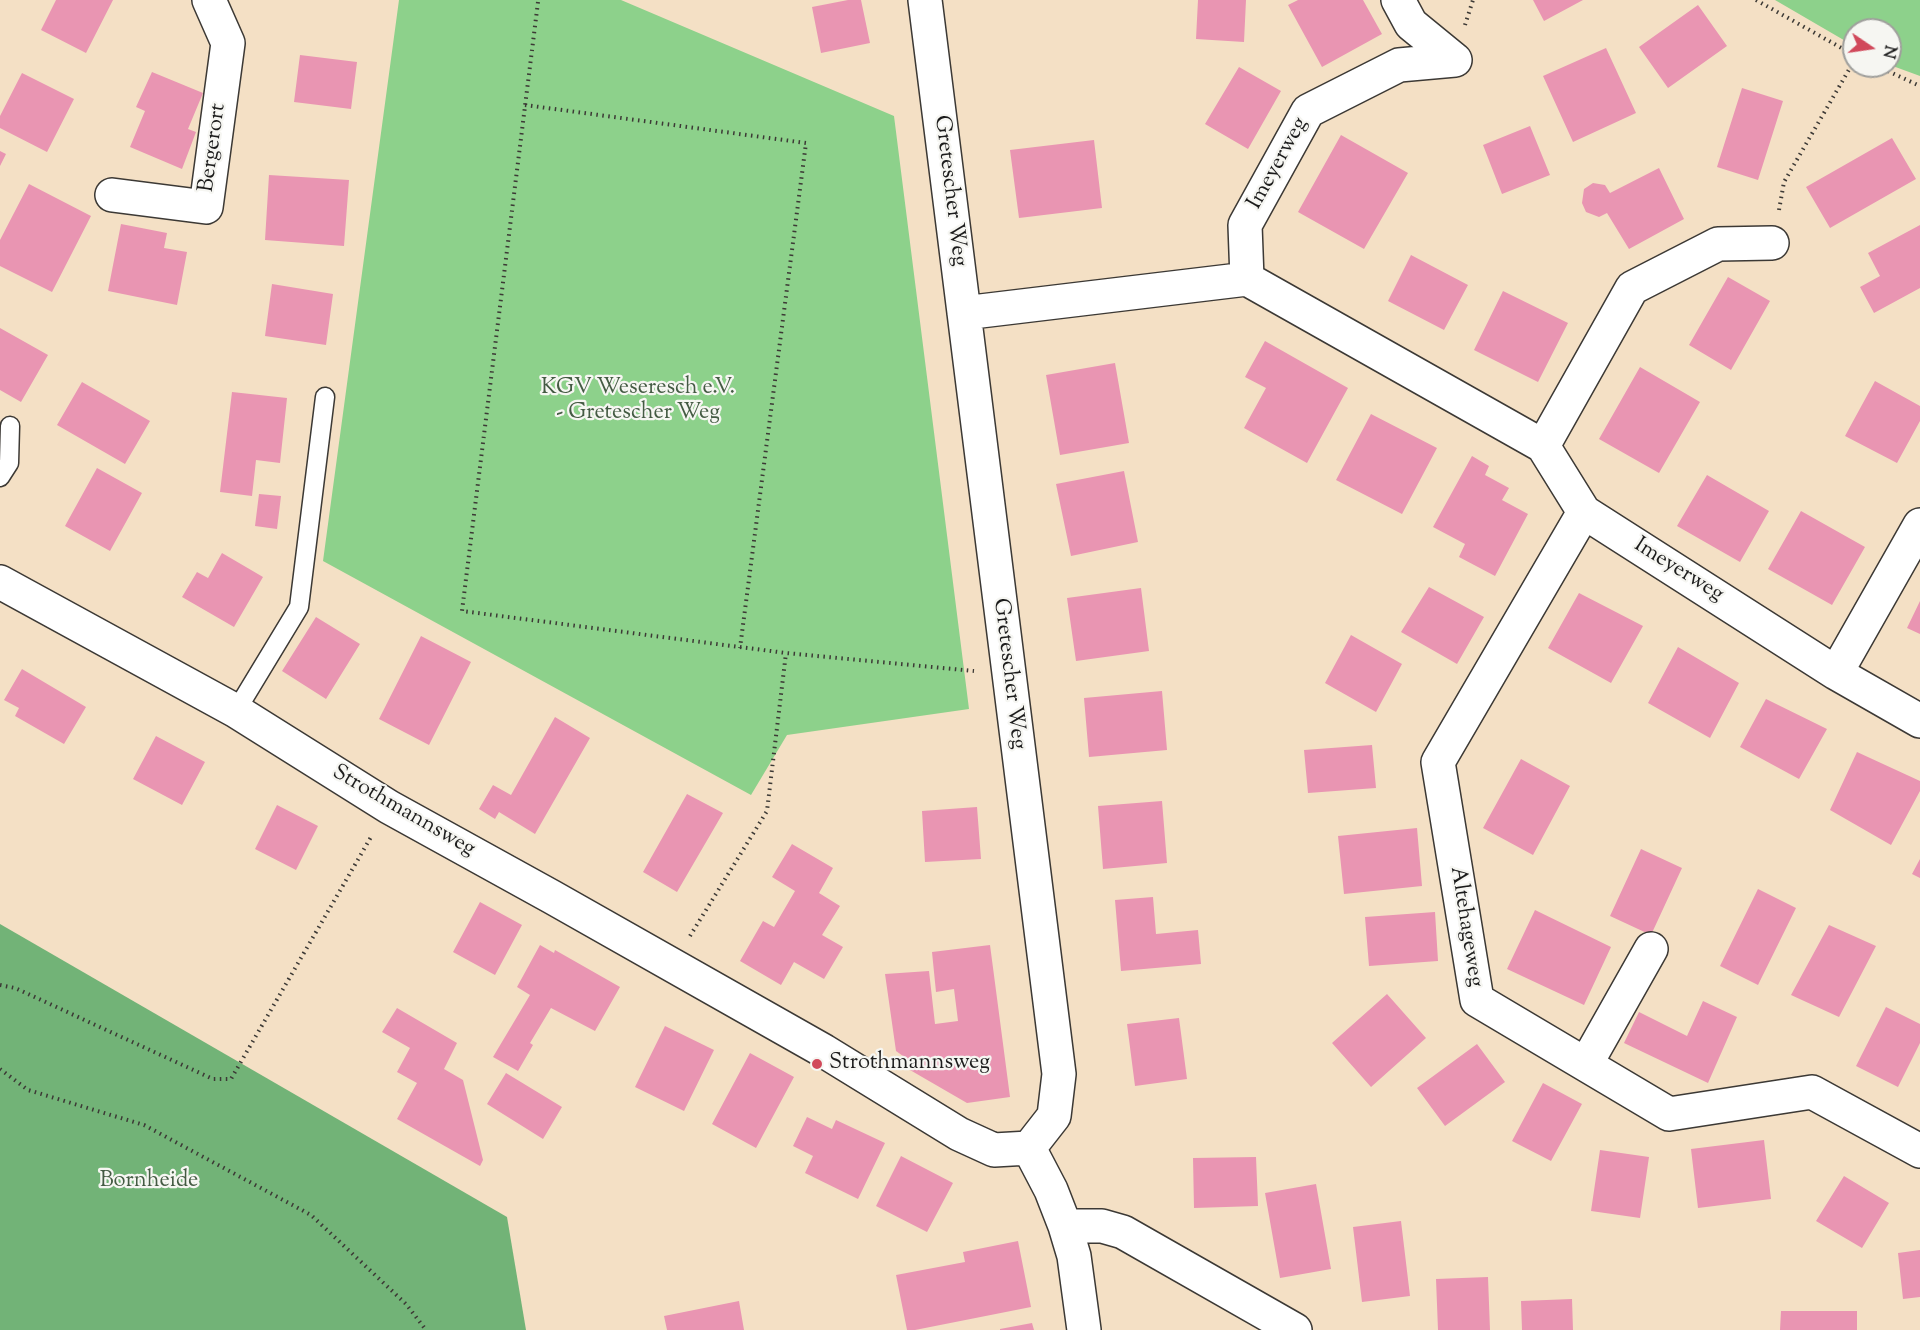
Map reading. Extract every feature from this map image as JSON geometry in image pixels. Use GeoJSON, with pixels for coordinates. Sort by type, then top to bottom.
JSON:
{"type":"FeatureCollection","features":[{"type":"Feature","properties":{"kind":"street","name":"Bergerort"},"geometry":{"type":"LineString","coordinates":[[112,195],[206,207],[228,43],[208,0]]}},
{"type":"Feature","properties":{"kind":"street","name":"Gretescher Weg"},"geometry":{"type":"LineString","coordinates":[[925,0],[1059,1074],[1053,1116],[1029,1148]]}},
{"type":"Feature","properties":{"kind":"street","name":"Imeyerweg"},"geometry":{"type":"LineString","coordinates":[[1398,0],[1411,24],[1455,60],[1399,65],[1308,111],[1245,225],[1247,279],[1543,446],[1584,512],[1836,673],[1920,721]]}},
{"type":"Feature","properties":{"kind":"street"},"geometry":{"type":"LineString","coordinates":[[1543,446],[1632,288],[1718,244],[1772,243]]}},
{"type":"Feature","properties":{"kind":"street"},"geometry":{"type":"LineString","coordinates":[[964,312],[1247,279]]}},
{"type":"Feature","properties":{"kind":"street","name":"Altehageweg"},"geometry":{"type":"LineString","coordinates":[[1584,512],[1438,762],[1478,1000],[1669,1114],[1812,1092],[1920,1151]]}},
{"type":"Feature","properties":{"kind":"street"},"geometry":{"type":"LineString","coordinates":[[1836,673],[1920,525]]}},
{"type":"Feature","properties":{"kind":"street","name":"Strothmannsweg"},"geometry":{"type":"LineString","coordinates":[[0,582],[236,711],[389,807],[824,1051],[959,1134],[994,1150],[1029,1148]]}},
{"type":"Feature","properties":{"kind":"street"},"geometry":{"type":"LineString","coordinates":[[1586,1064],[1651,949]]}},
{"type":"Feature","properties":{"kind":"street"},"geometry":{"type":"LineString","coordinates":[[1029,1148],[1051,1190],[1065,1226],[1074,1256],[1084,1330]]}},
{"type":"Feature","properties":{"kind":"street"},"geometry":{"type":"LineString","coordinates":[[1065,1226],[1102,1226],[1123,1232],[1295,1330]]}},
{"type":"Feature","properties":{"kind":"lane"},"geometry":{"type":"LineString","coordinates":[[236,711],[299,607],[325,397]]}},
{"type":"Feature","properties":{"kind":"lane"},"geometry":{"type":"LineString","coordinates":[[0,477],[9,463],[10,426]]}},
{"type":"Feature","properties":{"kind":"path"},"geometry":{"type":"LineString","coordinates":[[1756,0],[1842,48]]}},
{"type":"Feature","properties":{"kind":"path"},"geometry":{"type":"LineString","coordinates":[[538,2],[462,611],[740,648],[969,671],[1008,671]]}},
{"type":"Feature","properties":{"kind":"path"},"geometry":{"type":"LineString","coordinates":[[1772,243],[1784,182],[1845,78]]}},
{"type":"Feature","properties":{"kind":"path"},"geometry":{"type":"LineString","coordinates":[[1902,78],[1920,86]]}},
{"type":"Feature","properties":{"kind":"path"},"geometry":{"type":"LineString","coordinates":[[525,105],[806,143],[740,648]]}},
{"type":"Feature","properties":{"kind":"path"},"geometry":{"type":"LineString","coordinates":[[672,964],[767,811],[786,653]]}},
{"type":"Feature","properties":{"kind":"path"},"geometry":{"type":"LineString","coordinates":[[0,985],[15,988],[213,1079],[231,1078],[389,807]]}},
{"type":"Feature","properties":{"kind":"path"},"geometry":{"type":"LineString","coordinates":[[0,1069],[28,1090],[144,1125],[311,1215],[406,1304],[426,1330]]}},
{"type":"Feature","properties":{"kind":"green space","name":"KGV Weseresch e.V. - Gretescher Weg"},"geometry":{"type":"Polygon","coordinates":[[[399,0],[621,0],[894,116],[969,709],[787,735],[751,795],[323,561],[399,0]]]}},
{"type":"Feature","properties":{"kind":"green space"},"geometry":{"type":"Polygon","coordinates":[[[1775,0],[1920,0],[1920,76],[1902,69],[1902,18],[1842,18],[1842,39],[1775,0]]]}},
{"type":"Feature","properties":{"kind":"green space","name":"Bornheide"},"geometry":{"type":"Polygon","coordinates":[[[0,924],[507,1217],[526,1330],[0,1330],[0,924]]]}},
{"type":"Feature","properties":{"kind":"building"},"geometry":{"type":"Polygon","coordinates":[[[56,0],[113,0],[86,53],[41,30],[56,0]]]}},
{"type":"Feature","properties":{"kind":"building"},"geometry":{"type":"Polygon","coordinates":[[[848,0],[861,0],[870,43],[821,53],[812,7],[848,0]]]}},
{"type":"Feature","properties":{"kind":"building"},"geometry":{"type":"Polygon","coordinates":[[[1198,0],[1246,0],[1244,42],[1196,39],[1198,0]]]}},
{"type":"Feature","properties":{"kind":"building"},"geometry":{"type":"Polygon","coordinates":[[[1298,0],[1363,0],[1382,34],[1322,67],[1288,5],[1298,0]]]}},
{"type":"Feature","properties":{"kind":"building"},"geometry":{"type":"Polygon","coordinates":[[[1533,0],[1583,0],[1544,21],[1533,0]]]}},
{"type":"Feature","properties":{"kind":"building"},"geometry":{"type":"Polygon","coordinates":[[[1698,5],[1727,46],[1668,88],[1639,47],[1698,5]]]}},
{"type":"Feature","properties":{"kind":"building"},"geometry":{"type":"Polygon","coordinates":[[[1606,48],[1636,113],[1573,142],[1543,76],[1606,48]]]}},
{"type":"Feature","properties":{"kind":"building"},"geometry":{"type":"Polygon","coordinates":[[[300,55],[357,62],[351,109],[294,102],[300,55]]]}},
{"type":"Feature","properties":{"kind":"building"},"geometry":{"type":"Polygon","coordinates":[[[1239,67],[1281,91],[1248,149],[1205,124],[1239,67]]]}},
{"type":"Feature","properties":{"kind":"building"},"geometry":{"type":"Polygon","coordinates":[[[152,72],[203,93],[188,129],[196,132],[182,169],[130,147],[145,111],[136,107],[152,72]]]}},
{"type":"Feature","properties":{"kind":"building"},"geometry":{"type":"Polygon","coordinates":[[[22,73],[74,99],[47,152],[0,128],[0,116],[22,73]]]}},
{"type":"Feature","properties":{"kind":"building"},"geometry":{"type":"Polygon","coordinates":[[[1742,88],[1783,101],[1758,180],[1717,167],[1742,88]]]}},
{"type":"Feature","properties":{"kind":"building"},"geometry":{"type":"Polygon","coordinates":[[[1530,126],[1550,175],[1502,194],[1483,145],[1530,126]]]}},
{"type":"Feature","properties":{"kind":"building"},"geometry":{"type":"Polygon","coordinates":[[[1341,135],[1408,173],[1364,249],[1298,212],[1341,135]]]}},
{"type":"Feature","properties":{"kind":"building"},"geometry":{"type":"Polygon","coordinates":[[[1892,138],[1916,179],[1830,228],[1806,187],[1892,138]]]}},
{"type":"Feature","properties":{"kind":"building"},"geometry":{"type":"Polygon","coordinates":[[[1094,140],[1102,208],[1019,218],[1010,150],[1094,140]]]}},
{"type":"Feature","properties":{"kind":"building"},"geometry":{"type":"Polygon","coordinates":[[[0,151],[6,154],[0,166],[0,151]]]}},
{"type":"Feature","properties":{"kind":"building"},"geometry":{"type":"Polygon","coordinates":[[[1659,168],[1684,219],[1629,249],[1607,213],[1599,217],[1586,212],[1582,203],[1584,189],[1593,183],[1605,185],[1610,193],[1659,168]]]}},
{"type":"Feature","properties":{"kind":"building"},"geometry":{"type":"Polygon","coordinates":[[[269,175],[349,180],[344,246],[265,240],[269,175]]]}},
{"type":"Feature","properties":{"kind":"building"},"geometry":{"type":"Polygon","coordinates":[[[29,184],[91,216],[52,292],[0,266],[0,240],[29,184]]]}},
{"type":"Feature","properties":{"kind":"building"},"geometry":{"type":"Polygon","coordinates":[[[121,224],[167,233],[164,248],[187,252],[177,305],[108,291],[121,224]]]}},
{"type":"Feature","properties":{"kind":"building"},"geometry":{"type":"Polygon","coordinates":[[[1920,225],[1920,288],[1874,313],[1860,287],[1880,276],[1868,253],[1920,225]]]}},
{"type":"Feature","properties":{"kind":"building"},"geometry":{"type":"Polygon","coordinates":[[[1411,255],[1468,285],[1444,330],[1388,301],[1411,255]]]}},
{"type":"Feature","properties":{"kind":"building"},"geometry":{"type":"Polygon","coordinates":[[[1728,277],[1770,301],[1731,370],[1689,345],[1728,277]]]}},
{"type":"Feature","properties":{"kind":"building"},"geometry":{"type":"Polygon","coordinates":[[[272,284],[333,294],[326,345],[265,336],[272,284]]]}},
{"type":"Feature","properties":{"kind":"building"},"geometry":{"type":"Polygon","coordinates":[[[1503,291],[1568,323],[1538,382],[1474,350],[1503,291]]]}},
{"type":"Feature","properties":{"kind":"building"},"geometry":{"type":"Polygon","coordinates":[[[0,328],[48,355],[21,402],[0,390],[0,328]]]}},
{"type":"Feature","properties":{"kind":"building"},"geometry":{"type":"Polygon","coordinates":[[[1265,341],[1348,388],[1307,463],[1244,428],[1266,388],[1245,377],[1265,341]]]}},
{"type":"Feature","properties":{"kind":"building"},"geometry":{"type":"Polygon","coordinates":[[[1115,363],[1129,443],[1060,455],[1046,375],[1115,363]]]}},
{"type":"Feature","properties":{"kind":"building"},"geometry":{"type":"Polygon","coordinates":[[[1640,367],[1700,402],[1659,473],[1599,439],[1640,367]]]}},
{"type":"Feature","properties":{"kind":"building"},"geometry":{"type":"Polygon","coordinates":[[[1875,381],[1920,406],[1920,421],[1897,463],[1845,436],[1875,381]]]}},
{"type":"Feature","properties":{"kind":"building"},"geometry":{"type":"Polygon","coordinates":[[[82,382],[150,421],[125,464],[57,425],[82,382]]]}},
{"type":"Feature","properties":{"kind":"building"},"geometry":{"type":"Polygon","coordinates":[[[232,392],[287,398],[280,463],[256,460],[252,496],[220,492],[232,392]]]}},
{"type":"Feature","properties":{"kind":"building"},"geometry":{"type":"Polygon","coordinates":[[[1371,414],[1437,448],[1402,514],[1336,480],[1371,414]]]}},
{"type":"Feature","properties":{"kind":"building"},"geometry":{"type":"Polygon","coordinates":[[[1472,456],[1489,466],[1485,475],[1509,488],[1502,500],[1528,514],[1495,576],[1459,557],[1465,544],[1433,527],[1472,456]]]}},
{"type":"Feature","properties":{"kind":"building"},"geometry":{"type":"Polygon","coordinates":[[[97,468],[142,493],[110,551],[65,526],[97,468]]]}},
{"type":"Feature","properties":{"kind":"building"},"geometry":{"type":"Polygon","coordinates":[[[1124,471],[1138,542],[1071,556],[1056,484],[1124,471]]]}},
{"type":"Feature","properties":{"kind":"building"},"geometry":{"type":"Polygon","coordinates":[[[1707,475],[1769,511],[1740,562],[1677,526],[1707,475]]]}},
{"type":"Feature","properties":{"kind":"building"},"geometry":{"type":"Polygon","coordinates":[[[259,494],[281,496],[277,529],[255,526],[259,494]]]}},
{"type":"Feature","properties":{"kind":"building"},"geometry":{"type":"Polygon","coordinates":[[[1801,511],[1865,547],[1832,605],[1768,569],[1801,511]]]}},
{"type":"Feature","properties":{"kind":"building"},"geometry":{"type":"Polygon","coordinates":[[[222,553],[263,577],[234,627],[182,597],[197,572],[208,578],[222,553]]]}},
{"type":"Feature","properties":{"kind":"building"},"geometry":{"type":"Polygon","coordinates":[[[1429,587],[1484,617],[1457,664],[1401,632],[1429,587]]]}},
{"type":"Feature","properties":{"kind":"building"},"geometry":{"type":"Polygon","coordinates":[[[1141,588],[1149,651],[1076,661],[1067,598],[1141,588]]]}},
{"type":"Feature","properties":{"kind":"building"},"geometry":{"type":"Polygon","coordinates":[[[1579,593],[1643,626],[1611,683],[1548,648],[1579,593]]]}},
{"type":"Feature","properties":{"kind":"building"},"geometry":{"type":"Polygon","coordinates":[[[1920,601],[1920,634],[1907,628],[1920,601]]]}},
{"type":"Feature","properties":{"kind":"building"},"geometry":{"type":"Polygon","coordinates":[[[316,617],[360,644],[326,699],[282,671],[316,617]]]}},
{"type":"Feature","properties":{"kind":"building"},"geometry":{"type":"Polygon","coordinates":[[[1351,635],[1402,664],[1376,712],[1325,683],[1351,635]]]}},
{"type":"Feature","properties":{"kind":"building"},"geometry":{"type":"Polygon","coordinates":[[[421,636],[471,662],[429,745],[379,719],[421,636]]]}},
{"type":"Feature","properties":{"kind":"building"},"geometry":{"type":"Polygon","coordinates":[[[1678,647],[1739,683],[1710,738],[1648,703],[1678,647]]]}},
{"type":"Feature","properties":{"kind":"building"},"geometry":{"type":"Polygon","coordinates":[[[22,669],[86,707],[64,744],[15,716],[19,708],[4,700],[22,669]]]}},
{"type":"Feature","properties":{"kind":"building"},"geometry":{"type":"Polygon","coordinates":[[[1162,691],[1167,750],[1089,757],[1084,698],[1162,691]]]}},
{"type":"Feature","properties":{"kind":"building"},"geometry":{"type":"Polygon","coordinates":[[[1766,699],[1827,729],[1799,779],[1740,747],[1766,699]]]}},
{"type":"Feature","properties":{"kind":"building"},"geometry":{"type":"Polygon","coordinates":[[[555,717],[590,738],[535,834],[499,812],[495,819],[479,809],[493,785],[511,795],[555,717]]]}},
{"type":"Feature","properties":{"kind":"building"},"geometry":{"type":"Polygon","coordinates":[[[156,736],[205,762],[182,805],[133,779],[156,736]]]}},
{"type":"Feature","properties":{"kind":"building"},"geometry":{"type":"Polygon","coordinates":[[[1372,745],[1376,788],[1308,793],[1304,750],[1372,745]]]}},
{"type":"Feature","properties":{"kind":"building"},"geometry":{"type":"Polygon","coordinates":[[[1857,752],[1920,781],[1920,791],[1891,845],[1830,810],[1857,752]]]}},
{"type":"Feature","properties":{"kind":"building"},"geometry":{"type":"Polygon","coordinates":[[[1521,759],[1570,786],[1533,855],[1483,828],[1521,759]]]}},
{"type":"Feature","properties":{"kind":"building"},"geometry":{"type":"Polygon","coordinates":[[[687,794],[723,813],[677,892],[643,872],[687,794]]]}},
{"type":"Feature","properties":{"kind":"building"},"geometry":{"type":"Polygon","coordinates":[[[1162,801],[1167,863],[1103,869],[1098,806],[1162,801]]]}},
{"type":"Feature","properties":{"kind":"building"},"geometry":{"type":"Polygon","coordinates":[[[277,805],[318,826],[296,870],[255,849],[277,805]]]}},
{"type":"Feature","properties":{"kind":"building"},"geometry":{"type":"Polygon","coordinates":[[[977,807],[981,859],[925,862],[922,811],[977,807]]]}},
{"type":"Feature","properties":{"kind":"building"},"geometry":{"type":"Polygon","coordinates":[[[1417,828],[1422,886],[1344,894],[1338,836],[1417,828]]]}},
{"type":"Feature","properties":{"kind":"building"},"geometry":{"type":"Polygon","coordinates":[[[792,844],[833,868],[819,893],[840,906],[822,935],[843,947],[824,979],[794,962],[781,985],[740,961],[763,921],[774,927],[795,891],[772,877],[792,844]]]}},
{"type":"Feature","properties":{"kind":"building"},"geometry":{"type":"Polygon","coordinates":[[[1641,849],[1682,868],[1651,935],[1610,916],[1641,849]]]}},
{"type":"Feature","properties":{"kind":"building"},"geometry":{"type":"Polygon","coordinates":[[[1920,859],[1920,878],[1912,874],[1920,859]]]}},
{"type":"Feature","properties":{"kind":"building"},"geometry":{"type":"Polygon","coordinates":[[[1758,889],[1796,908],[1758,985],[1720,966],[1758,889]]]}},
{"type":"Feature","properties":{"kind":"building"},"geometry":{"type":"Polygon","coordinates":[[[1153,897],[1156,934],[1198,930],[1201,964],[1121,971],[1115,900],[1153,897]]]}},
{"type":"Feature","properties":{"kind":"building"},"geometry":{"type":"Polygon","coordinates":[[[480,902],[522,925],[495,975],[453,952],[480,902]]]}},
{"type":"Feature","properties":{"kind":"building"},"geometry":{"type":"Polygon","coordinates":[[[1535,910],[1611,947],[1584,1005],[1507,969],[1535,910]]]}},
{"type":"Feature","properties":{"kind":"building"},"geometry":{"type":"Polygon","coordinates":[[[1435,912],[1438,961],[1369,966],[1365,917],[1435,912]]]}},
{"type":"Feature","properties":{"kind":"building"},"geometry":{"type":"Polygon","coordinates":[[[1829,925],[1876,946],[1839,1017],[1791,995],[1829,925]]]}},
{"type":"Feature","properties":{"kind":"building"},"geometry":{"type":"Polygon","coordinates":[[[540,945],[554,953],[555,950],[620,987],[595,1031],[551,1008],[530,1043],[533,1045],[518,1071],[493,1057],[530,995],[517,987],[540,945]]]}},
{"type":"Feature","properties":{"kind":"building"},"geometry":{"type":"Polygon","coordinates":[[[990,945],[1010,1097],[967,1103],[910,1070],[914,1064],[896,1051],[885,974],[929,971],[935,1024],[958,1021],[954,989],[936,992],[932,952],[990,945]]]}},
{"type":"Feature","properties":{"kind":"building"},"geometry":{"type":"Polygon","coordinates":[[[1387,994],[1426,1038],[1371,1087],[1332,1043],[1387,994]]]}},
{"type":"Feature","properties":{"kind":"building"},"geometry":{"type":"Polygon","coordinates":[[[1703,1001],[1737,1017],[1708,1083],[1624,1043],[1639,1012],[1687,1036],[1703,1001]]]}},
{"type":"Feature","properties":{"kind":"building"},"geometry":{"type":"Polygon","coordinates":[[[1886,1007],[1920,1024],[1920,1043],[1898,1087],[1856,1066],[1886,1007]]]}},
{"type":"Feature","properties":{"kind":"building"},"geometry":{"type":"Polygon","coordinates":[[[397,1008],[457,1043],[444,1069],[463,1080],[483,1160],[480,1166],[397,1119],[417,1083],[397,1072],[410,1048],[382,1032],[397,1008]]]}},
{"type":"Feature","properties":{"kind":"building"},"geometry":{"type":"Polygon","coordinates":[[[1179,1018],[1187,1079],[1135,1086],[1127,1024],[1179,1018]]]}},
{"type":"Feature","properties":{"kind":"building"},"geometry":{"type":"Polygon","coordinates":[[[665,1026],[714,1050],[684,1111],[635,1087],[665,1026]]]}},
{"type":"Feature","properties":{"kind":"building"},"geometry":{"type":"Polygon","coordinates":[[[1477,1044],[1505,1082],[1445,1126],[1417,1088],[1477,1044]]]}},
{"type":"Feature","properties":{"kind":"building"},"geometry":{"type":"Polygon","coordinates":[[[750,1053],[794,1077],[756,1148],[712,1124],[750,1053]]]}},
{"type":"Feature","properties":{"kind":"building"},"geometry":{"type":"Polygon","coordinates":[[[506,1073],[562,1107],[543,1139],[487,1104],[506,1073]]]}},
{"type":"Feature","properties":{"kind":"building"},"geometry":{"type":"Polygon","coordinates":[[[1543,1083],[1582,1104],[1551,1161],[1512,1141],[1543,1083]]]}},
{"type":"Feature","properties":{"kind":"building"},"geometry":{"type":"Polygon","coordinates":[[[807,1117],[832,1129],[836,1120],[885,1143],[858,1199],[805,1173],[813,1156],[793,1146],[807,1117]]]}},
{"type":"Feature","properties":{"kind":"building"},"geometry":{"type":"Polygon","coordinates":[[[1764,1140],[1771,1199],[1698,1208],[1691,1149],[1764,1140]]]}},
{"type":"Feature","properties":{"kind":"building"},"geometry":{"type":"Polygon","coordinates":[[[1600,1150],[1649,1157],[1640,1218],[1591,1211],[1600,1150]]]}},
{"type":"Feature","properties":{"kind":"building"},"geometry":{"type":"Polygon","coordinates":[[[901,1156],[953,1183],[927,1232],[876,1206],[901,1156]]]}},
{"type":"Feature","properties":{"kind":"building"},"geometry":{"type":"Polygon","coordinates":[[[1256,1157],[1258,1206],[1194,1208],[1193,1158],[1256,1157]]]}},
{"type":"Feature","properties":{"kind":"building"},"geometry":{"type":"Polygon","coordinates":[[[1844,1176],[1889,1203],[1862,1248],[1816,1221],[1844,1176]]]}},
{"type":"Feature","properties":{"kind":"building"},"geometry":{"type":"Polygon","coordinates":[[[1316,1184],[1331,1269],[1280,1278],[1265,1193],[1316,1184]]]}},
{"type":"Feature","properties":{"kind":"building"},"geometry":{"type":"Polygon","coordinates":[[[1401,1221],[1410,1296],[1362,1302],[1353,1227],[1401,1221]]]}},
{"type":"Feature","properties":{"kind":"building"},"geometry":{"type":"Polygon","coordinates":[[[1018,1241],[1031,1307],[907,1330],[896,1275],[965,1262],[963,1252],[1018,1241]]]}},
{"type":"Feature","properties":{"kind":"building"},"geometry":{"type":"Polygon","coordinates":[[[1920,1250],[1920,1297],[1903,1299],[1898,1253],[1920,1250]]]}},
{"type":"Feature","properties":{"kind":"building"},"geometry":{"type":"Polygon","coordinates":[[[1488,1277],[1490,1330],[1438,1330],[1436,1279],[1488,1277]]]}},
{"type":"Feature","properties":{"kind":"building"},"geometry":{"type":"Polygon","coordinates":[[[1572,1299],[1573,1330],[1522,1330],[1521,1301],[1572,1299]]]}},
{"type":"Feature","properties":{"kind":"building"},"geometry":{"type":"Polygon","coordinates":[[[739,1301],[744,1330],[667,1330],[664,1316],[739,1301]]]}},
{"type":"Feature","properties":{"kind":"building"},"geometry":{"type":"Polygon","coordinates":[[[1781,1311],[1857,1311],[1857,1330],[1780,1330],[1781,1311]]]}},
{"type":"Feature","properties":{"kind":"building"},"geometry":{"type":"Polygon","coordinates":[[[1032,1323],[1034,1330],[1000,1330],[1000,1329],[1032,1323]]]}},
{"type":"Feature","properties":{"kind":"place","name":"Strothmannsweg"},"geometry":{"type":"Point","coordinates":[817,1064]}}]}
